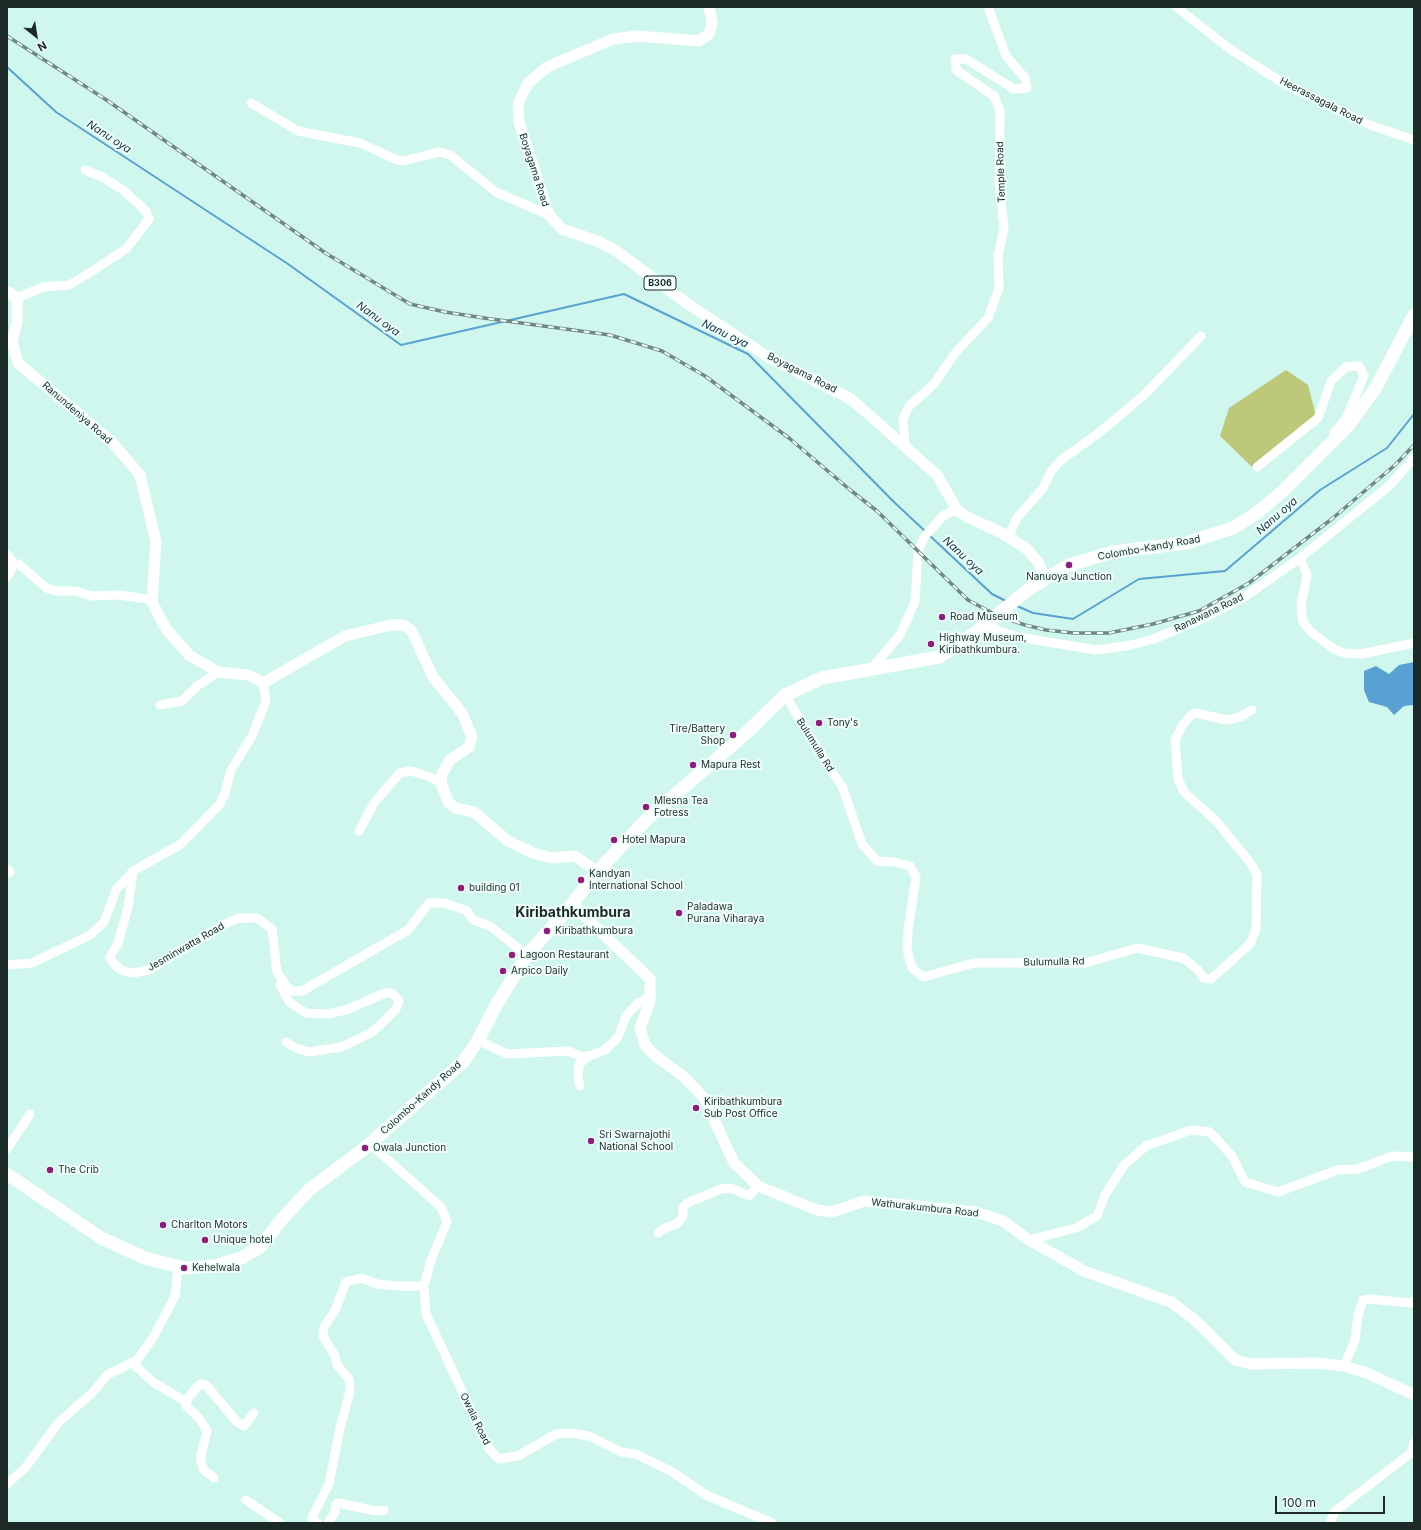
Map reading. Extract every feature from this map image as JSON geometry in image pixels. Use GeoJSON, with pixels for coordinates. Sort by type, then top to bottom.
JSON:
{"type":"FeatureCollection","features":[{"type":"Feature","properties":{"kind":"highway","name":"Colombo-Kandy Road"},"geometry":{"type":"LineString","coordinates":[[7,1174],[101,1238],[145,1258],[178,1267],[215,1266],[241,1258],[260,1247],[310,1189],[370,1144],[464,1060],[478,1040],[495,1007],[527,955],[572,904],[597,872],[648,818],[743,736],[785,695],[822,678],[939,656],[965,640],[1045,578],[1069,565],[1113,552],[1186,543],[1233,528],[1257,513],[1283,491],[1348,426],[1375,389],[1414,315]]}},
{"type":"Feature","properties":{"kind":"main road","name":"Boyagama Road"},"geometry":{"type":"LineString","coordinates":[[709,7],[712,23],[709,34],[699,41],[637,36],[613,39],[547,67],[528,83],[518,104],[519,122],[549,215],[562,229],[597,241],[615,250],[685,302],[768,357],[851,399],[905,445],[937,475],[957,510],[967,517],[1008,537],[1027,549],[1035,558],[1045,578]]}},
{"type":"Feature","properties":{"kind":"main road"},"geometry":{"type":"LineString","coordinates":[[7,291],[17,298]]}},
{"type":"Feature","properties":{"kind":"main road","name":"Ranundeniya Road"},"geometry":{"type":"LineString","coordinates":[[17,298],[17,322],[12,342],[18,363],[111,441],[140,475],[156,542],[152,602]]}},
{"type":"Feature","properties":{"kind":"main road"},"geometry":{"type":"LineString","coordinates":[[152,602],[166,629],[189,655],[218,672],[248,675],[263,683],[345,636],[391,625],[403,625],[411,630],[433,677],[462,713],[472,737],[469,747],[450,760],[442,774],[441,783],[448,802],[455,808],[474,812],[508,840],[533,853],[552,858],[575,856],[597,872]]}},
{"type":"Feature","properties":{"kind":"main road"},"geometry":{"type":"LineString","coordinates":[[572,904],[650,979],[649,1002]]}},
{"type":"Feature","properties":{"kind":"main road","name":"Wathurakumbura Road"},"geometry":{"type":"LineString","coordinates":[[649,1002],[640,1028],[645,1045],[658,1058],[683,1076],[704,1098],[734,1163],[758,1186],[817,1210],[832,1212],[864,1201],[976,1212],[1003,1220],[1029,1240],[1084,1271],[1171,1302],[1194,1319],[1235,1360],[1251,1364],[1316,1363],[1344,1366],[1367,1373],[1414,1395]]}},
{"type":"Feature","properties":{"kind":"street","name":"Temple Road"},"geometry":{"type":"LineString","coordinates":[[905,445],[904,419],[909,406],[934,384],[955,353],[988,318],[999,288],[998,256],[1004,228],[999,184],[1000,111],[994,96],[956,70],[955,59],[966,59],[1014,89],[1027,88],[1025,78],[1006,56],[988,7]]}},
{"type":"Feature","properties":{"kind":"street","name":"Heerassagala Road"},"geometry":{"type":"LineString","coordinates":[[1176,7],[1230,49],[1286,85],[1370,125],[1414,140]]}},
{"type":"Feature","properties":{"kind":"street"},"geometry":{"type":"LineString","coordinates":[[251,103],[298,131],[360,143],[397,160],[403,161],[439,152],[450,155],[496,192],[549,215]]}},
{"type":"Feature","properties":{"kind":"street"},"geometry":{"type":"LineString","coordinates":[[17,298],[43,287],[69,285],[91,272],[127,248],[149,219],[146,211],[123,190],[102,177],[85,170]]}},
{"type":"Feature","properties":{"kind":"street"},"geometry":{"type":"LineString","coordinates":[[1008,537],[1017,518],[1043,488],[1051,471],[1061,460],[1100,432],[1144,395],[1201,336]]}},
{"type":"Feature","properties":{"kind":"street"},"geometry":{"type":"LineString","coordinates":[[1257,468],[1318,418],[1331,381],[1346,367],[1359,366],[1364,376],[1346,418],[1314,461]]}},
{"type":"Feature","properties":{"kind":"street","name":"Ranawana Road"},"geometry":{"type":"LineString","coordinates":[[986,623],[997,630],[1018,637],[1097,650],[1130,645],[1154,639],[1243,598],[1300,558],[1389,486],[1414,458]]}},
{"type":"Feature","properties":{"kind":"street"},"geometry":{"type":"LineString","coordinates":[[872,668],[900,635],[915,602],[918,552],[924,537],[944,515],[957,510]]}},
{"type":"Feature","properties":{"kind":"street"},"geometry":{"type":"LineString","coordinates":[[7,554],[14,564],[19,564],[46,588],[56,591],[76,591],[92,596],[118,596],[148,599],[152,602]]}},
{"type":"Feature","properties":{"kind":"street"},"geometry":{"type":"LineString","coordinates":[[1300,558],[1307,575],[1301,605],[1303,622],[1311,632],[1334,649],[1344,653],[1361,654],[1414,643]]}},
{"type":"Feature","properties":{"kind":"street"},"geometry":{"type":"LineString","coordinates":[[7,577],[14,564]]}},
{"type":"Feature","properties":{"kind":"street"},"geometry":{"type":"LineString","coordinates":[[160,705],[182,701],[197,686],[218,672]]}},
{"type":"Feature","properties":{"kind":"street"},"geometry":{"type":"LineString","coordinates":[[7,965],[32,963],[90,935],[104,922],[116,890],[133,871],[181,844],[219,805],[225,793],[232,770],[252,736],[266,701],[263,683]]}},
{"type":"Feature","properties":{"kind":"street","name":"Bulumulla Rd"},"geometry":{"type":"LineString","coordinates":[[785,695],[842,786],[862,844],[877,861],[894,862],[910,866],[916,877],[908,930],[907,950],[912,968],[922,977],[974,963],[1085,963],[1137,948],[1183,958],[1198,970],[1204,978],[1211,979],[1250,944],[1256,929],[1257,874],[1249,861],[1216,821],[1184,792],[1178,779],[1175,740],[1182,726],[1190,716],[1195,713],[1227,720],[1240,717],[1252,710]]}},
{"type":"Feature","properties":{"kind":"street"},"geometry":{"type":"LineString","coordinates":[[359,831],[374,802],[400,773],[411,771],[430,777],[441,783]]}},
{"type":"Feature","properties":{"kind":"street"},"geometry":{"type":"LineString","coordinates":[[7,869],[10,872],[7,872]]}},
{"type":"Feature","properties":{"kind":"street","name":"Jesminwatta Road"},"geometry":{"type":"LineString","coordinates":[[133,871],[128,907],[118,943],[110,957],[113,963],[121,970],[132,973],[150,970],[221,926],[238,918],[258,918],[272,929],[276,972]]}},
{"type":"Feature","properties":{"kind":"street"},"geometry":{"type":"LineString","coordinates":[[276,972],[290,991],[302,990],[408,930],[429,903],[445,903],[467,912],[473,920],[490,926],[527,955]]}},
{"type":"Feature","properties":{"kind":"street"},"geometry":{"type":"LineString","coordinates":[[276,972],[289,1002],[306,1013],[327,1014],[346,1010],[385,993],[392,993],[399,1001],[396,1009],[369,1034],[342,1047],[309,1052],[296,1048],[286,1042]]}},
{"type":"Feature","properties":{"kind":"street"},"geometry":{"type":"LineString","coordinates":[[478,1040],[507,1054],[568,1051],[584,1056],[604,1050],[618,1037],[626,1016],[637,1004],[649,1002]]}},
{"type":"Feature","properties":{"kind":"street"},"geometry":{"type":"LineString","coordinates":[[580,1086],[578,1078],[579,1064],[584,1056]]}},
{"type":"Feature","properties":{"kind":"street"},"geometry":{"type":"LineString","coordinates":[[7,1149],[30,1114]]}},
{"type":"Feature","properties":{"kind":"street"},"geometry":{"type":"LineString","coordinates":[[1029,1240],[1076,1228],[1097,1216],[1105,1195],[1124,1165],[1146,1146],[1192,1130],[1210,1132],[1232,1156],[1245,1182],[1278,1192],[1337,1170],[1358,1169],[1392,1156],[1414,1157]]}},
{"type":"Feature","properties":{"kind":"street","name":"Owala Road"},"geometry":{"type":"LineString","coordinates":[[370,1144],[441,1207],[447,1222],[431,1260],[424,1286],[426,1314],[489,1448],[498,1459],[518,1456],[556,1434],[570,1433],[589,1436],[621,1452],[636,1454],[671,1471],[706,1496],[772,1523]]}},
{"type":"Feature","properties":{"kind":"street"},"geometry":{"type":"LineString","coordinates":[[658,1233],[663,1229],[678,1223],[683,1216],[683,1207],[687,1203],[721,1189],[731,1188],[749,1196],[758,1186]]}},
{"type":"Feature","properties":{"kind":"street"},"geometry":{"type":"LineString","coordinates":[[7,1484],[25,1468],[59,1422],[93,1392],[107,1374],[137,1360],[154,1336],[175,1296],[178,1267]]}},
{"type":"Feature","properties":{"kind":"street"},"geometry":{"type":"LineString","coordinates":[[312,1522],[312,1517],[329,1484],[340,1428],[350,1391],[349,1379],[337,1365],[335,1356],[323,1336],[324,1327],[335,1310],[346,1282],[361,1278],[377,1284],[424,1286]]}},
{"type":"Feature","properties":{"kind":"street"},"geometry":{"type":"LineString","coordinates":[[1344,1366],[1355,1340],[1358,1315],[1363,1300],[1414,1301]]}},
{"type":"Feature","properties":{"kind":"street"},"geometry":{"type":"LineString","coordinates":[[131,1362],[153,1382],[184,1400],[187,1399]]}},
{"type":"Feature","properties":{"kind":"street"},"geometry":{"type":"LineString","coordinates":[[214,1478],[204,1470],[200,1462],[207,1431],[199,1418],[186,1406],[187,1399],[200,1384],[206,1385],[236,1422],[244,1426],[254,1413]]}},
{"type":"Feature","properties":{"kind":"street"},"geometry":{"type":"LineString","coordinates":[[1330,1523],[1334,1512],[1411,1453],[1414,1443]]}},
{"type":"Feature","properties":{"kind":"street"},"geometry":{"type":"LineString","coordinates":[[246,1500],[280,1523]]}},
{"type":"Feature","properties":{"kind":"street"},"geometry":{"type":"LineString","coordinates":[[328,1523],[335,1512],[336,1504],[338,1503],[376,1511],[385,1511]]}},
{"type":"Feature","properties":{"kind":"green space"},"geometry":{"type":"Polygon","coordinates":[[[1286,370],[1308,385],[1316,416],[1252,467],[1220,436],[1229,408],[1286,370]]]}},
{"type":"Feature","properties":{"kind":"water"},"geometry":{"type":"Polygon","coordinates":[[[1414,662],[1414,705],[1404,706],[1394,715],[1387,707],[1369,702],[1364,690],[1364,671],[1376,666],[1389,674],[1399,665],[1414,662]]]}},
{"type":"Feature","properties":{"kind":"waterway","name":"Nanu oya"},"geometry":{"type":"LineString","coordinates":[[7,67],[56,112],[288,264],[401,345],[624,294],[748,354],[894,502],[926,532]]}},
{"type":"Feature","properties":{"kind":"waterway","name":"Nanu oya"},"geometry":{"type":"LineString","coordinates":[[1017,606],[1033,613],[1073,619],[1139,579],[1225,571],[1320,490],[1387,448],[1414,414]]}},
{"type":"Feature","properties":{"kind":"waterway","name":"Nanu oya"},"geometry":{"type":"LineString","coordinates":[[929,535],[992,594],[1006,601]]}},
{"type":"Feature","properties":{"kind":"railway"},"geometry":{"type":"LineString","coordinates":[[7,36],[108,101],[327,254],[410,304],[445,312],[610,335],[662,351],[705,376],[789,438],[877,511],[968,600],[996,615],[1025,625],[1046,630],[1074,633],[1109,633],[1153,624],[1199,611],[1249,583],[1333,518],[1395,465],[1414,445]]}},
{"type":"Feature","properties":{"kind":"place","name":"Nanuoya Junction"},"geometry":{"type":"Point","coordinates":[1069,565]}},
{"type":"Feature","properties":{"kind":"place","name":"Road Museum"},"geometry":{"type":"Point","coordinates":[942,617]}},
{"type":"Feature","properties":{"kind":"place","name":"Highway Museum, Kiribathkumbura."},"geometry":{"type":"Point","coordinates":[931,644]}},
{"type":"Feature","properties":{"kind":"place","name":"Tony's"},"geometry":{"type":"Point","coordinates":[819,723]}},
{"type":"Feature","properties":{"kind":"place","name":"Tire/Battery Shop"},"geometry":{"type":"Point","coordinates":[733,735]}},
{"type":"Feature","properties":{"kind":"place","name":"Mapura Rest"},"geometry":{"type":"Point","coordinates":[693,765]}},
{"type":"Feature","properties":{"kind":"place","name":"Mlesna Tea Fotress"},"geometry":{"type":"Point","coordinates":[646,807]}},
{"type":"Feature","properties":{"kind":"place","name":"Hotel Mapura"},"geometry":{"type":"Point","coordinates":[614,840]}},
{"type":"Feature","properties":{"kind":"place","name":"Kandyan International School"},"geometry":{"type":"Point","coordinates":[581,880]}},
{"type":"Feature","properties":{"kind":"place","name":"building 01"},"geometry":{"type":"Point","coordinates":[461,888]}},
{"type":"Feature","properties":{"kind":"place","name":"Paladawa Purana Viharaya"},"geometry":{"type":"Point","coordinates":[679,913]}},
{"type":"Feature","properties":{"kind":"place","name":"Kiribathkumbura"},"geometry":{"type":"Point","coordinates":[547,931]}},
{"type":"Feature","properties":{"kind":"place","name":"Lagoon Restaurant"},"geometry":{"type":"Point","coordinates":[512,955]}},
{"type":"Feature","properties":{"kind":"place","name":"Arpico Daily"},"geometry":{"type":"Point","coordinates":[503,971]}},
{"type":"Feature","properties":{"kind":"place","name":"Kiribathkumbura Sub Post Office"},"geometry":{"type":"Point","coordinates":[696,1108]}},
{"type":"Feature","properties":{"kind":"place","name":"Sri Swarnajothi National School"},"geometry":{"type":"Point","coordinates":[591,1141]}},
{"type":"Feature","properties":{"kind":"place","name":"Owala Junction"},"geometry":{"type":"Point","coordinates":[365,1148]}},
{"type":"Feature","properties":{"kind":"place","name":"The Crib"},"geometry":{"type":"Point","coordinates":[50,1170]}},
{"type":"Feature","properties":{"kind":"place","name":"Charlton Motors"},"geometry":{"type":"Point","coordinates":[163,1225]}},
{"type":"Feature","properties":{"kind":"place","name":"Unique hotel"},"geometry":{"type":"Point","coordinates":[205,1240]}},
{"type":"Feature","properties":{"kind":"place","name":"Kehelwala"},"geometry":{"type":"Point","coordinates":[184,1268]}},
{"type":"Feature","properties":{"kind":"district","name":"Kiribathkumbura"},"geometry":{"type":"Point","coordinates":[573,913]}}]}
